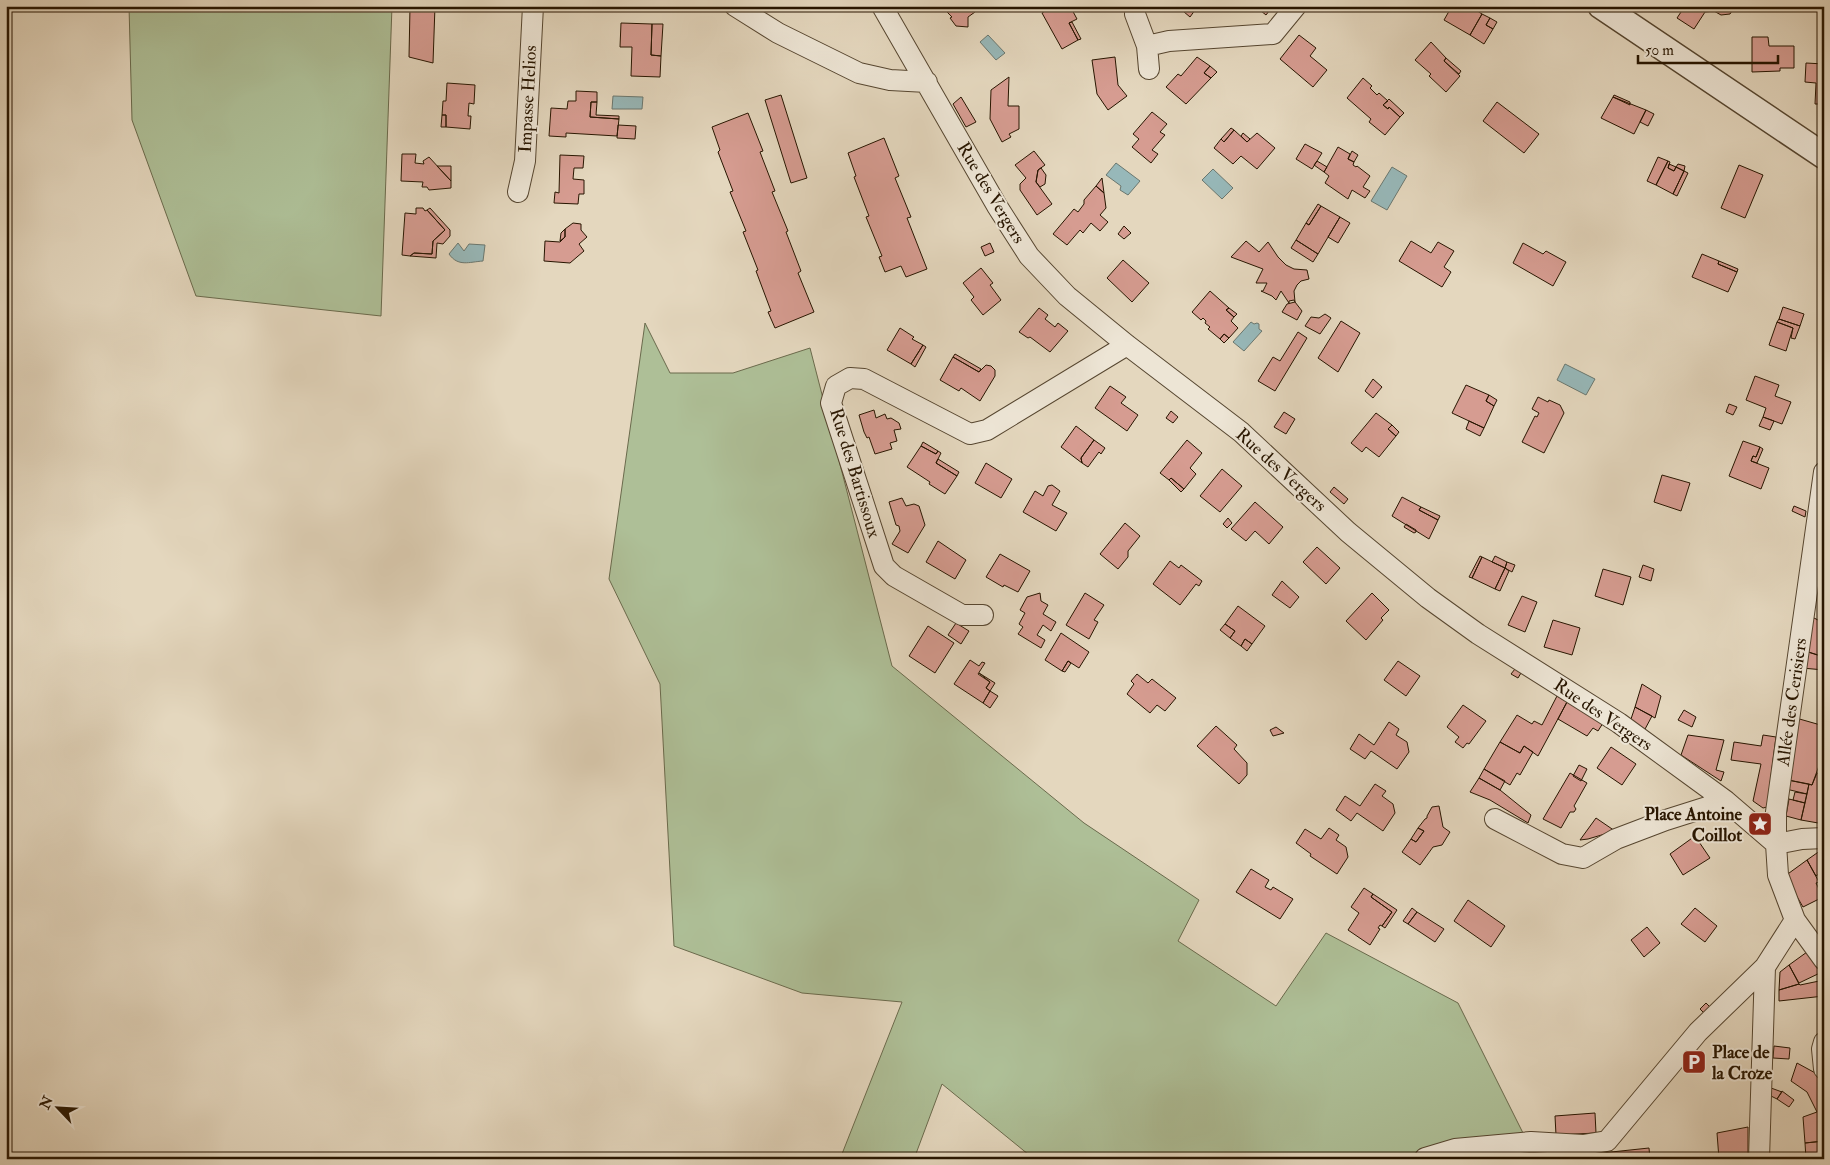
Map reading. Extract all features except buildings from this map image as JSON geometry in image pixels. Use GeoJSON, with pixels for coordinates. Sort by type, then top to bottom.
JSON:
{"type":"FeatureCollection","features":[{"type":"Feature","properties":{"kind":"street","name":"Impasse Helios"},"geometry":{"type":"LineString","coordinates":[[518,192],[525,161],[533,6]]}},
{"type":"Feature","properties":{"kind":"street"},"geometry":{"type":"LineString","coordinates":[[735,6],[778,33],[859,73],[890,80],[927,82]]}},
{"type":"Feature","properties":{"kind":"street","name":"Rue des Vergers"},"geometry":{"type":"LineString","coordinates":[[882,6],[997,206],[1029,256],[1067,296],[1127,345],[1241,432],[1348,532],[1436,603],[1478,634],[1619,723],[1726,801],[1776,844]]}},
{"type":"Feature","properties":{"kind":"street"},"geometry":{"type":"LineString","coordinates":[[1147,46],[1169,41],[1273,34],[1296,6]]}},
{"type":"Feature","properties":{"kind":"street"},"geometry":{"type":"LineString","coordinates":[[1601,6],[1824,156]]}},
{"type":"Feature","properties":{"kind":"street"},"geometry":{"type":"LineString","coordinates":[[1135,14],[1147,46],[1149,69]]}},
{"type":"Feature","properties":{"kind":"street","name":"Rue des Bartissoux"},"geometry":{"type":"LineString","coordinates":[[983,615],[962,615],[894,576],[884,566],[831,403],[836,386],[850,378],[864,379],[970,434],[987,430],[1127,345]]}},
{"type":"Feature","properties":{"kind":"street","name":"Allée des Cerisiers"},"geometry":{"type":"LineString","coordinates":[[1776,844],[1776,812],[1824,472]]}},
{"type":"Feature","properties":{"kind":"street"},"geometry":{"type":"LineString","coordinates":[[1495,820],[1562,854],[1583,858],[1616,840],[1666,820],[1726,801]]}},
{"type":"Feature","properties":{"kind":"street"},"geometry":{"type":"LineString","coordinates":[[1824,838],[1802,839],[1776,844],[1778,875],[1795,920],[1824,960]]}},
{"type":"Feature","properties":{"kind":"street"},"geometry":{"type":"LineString","coordinates":[[1425,1158],[1455,1149],[1531,1142],[1583,1145],[1607,1141],[1698,1032],[1765,967],[1795,920]]}},
{"type":"Feature","properties":{"kind":"street"},"geometry":{"type":"LineString","coordinates":[[1759,1159],[1765,967]]}},
{"type":"Feature","properties":{"kind":"street"},"geometry":{"type":"LineString","coordinates":[[1824,1042],[1822,1049],[1824,1069]]}},
{"type":"Feature","properties":{"kind":"green space"},"geometry":{"type":"Polygon","coordinates":[[[129,6],[392,6],[381,316],[196,296],[132,120],[129,6]]]}},
{"type":"Feature","properties":{"kind":"green space"},"geometry":{"type":"Polygon","coordinates":[[[645,323],[670,373],[733,373],[810,348],[892,666],[1084,823],[1199,900],[1178,941],[1276,1006],[1326,933],[1458,1003],[1536,1159],[1034,1159],[942,1084],[914,1159],[840,1159],[902,1002],[802,993],[674,946],[660,684],[609,579],[645,323]]]}},
{"type":"Feature","properties":{"kind":"water"},"geometry":{"type":"Polygon","coordinates":[[[988,35],[1005,53],[996,60],[980,42],[988,35]]]}},
{"type":"Feature","properties":{"kind":"water"},"geometry":{"type":"Polygon","coordinates":[[[613,96],[643,97],[642,109],[612,109],[613,96]]]}},
{"type":"Feature","properties":{"kind":"water"},"geometry":{"type":"Polygon","coordinates":[[[1116,163],[1140,181],[1128,195],[1120,190],[1121,186],[1106,175],[1116,163]]]}},
{"type":"Feature","properties":{"kind":"water"},"geometry":{"type":"Polygon","coordinates":[[[1392,167],[1407,176],[1387,210],[1371,201],[1392,167]]]}},
{"type":"Feature","properties":{"kind":"water"},"geometry":{"type":"Polygon","coordinates":[[[1213,169],[1233,188],[1222,199],[1202,180],[1213,169]]]}},
{"type":"Feature","properties":{"kind":"water"},"geometry":{"type":"Polygon","coordinates":[[[458,243],[464,251],[469,244],[485,245],[483,261],[464,263],[456,261],[449,254],[458,243]]]}},
{"type":"Feature","properties":{"kind":"water"},"geometry":{"type":"Polygon","coordinates":[[[1251,322],[1259,324],[1259,329],[1262,331],[1244,351],[1233,342],[1251,322]]]}},
{"type":"Feature","properties":{"kind":"water"},"geometry":{"type":"Polygon","coordinates":[[[1565,364],[1595,379],[1586,395],[1557,380],[1565,364]]]}},
{"type":"Feature","properties":{"kind":"place","name":"Place Antoine Coillot"},"geometry":{"type":"Point","coordinates":[1760,824]}},
{"type":"Feature","properties":{"kind":"place","name":"Place de la Croze"},"geometry":{"type":"Point","coordinates":[1694,1062]}}]}
